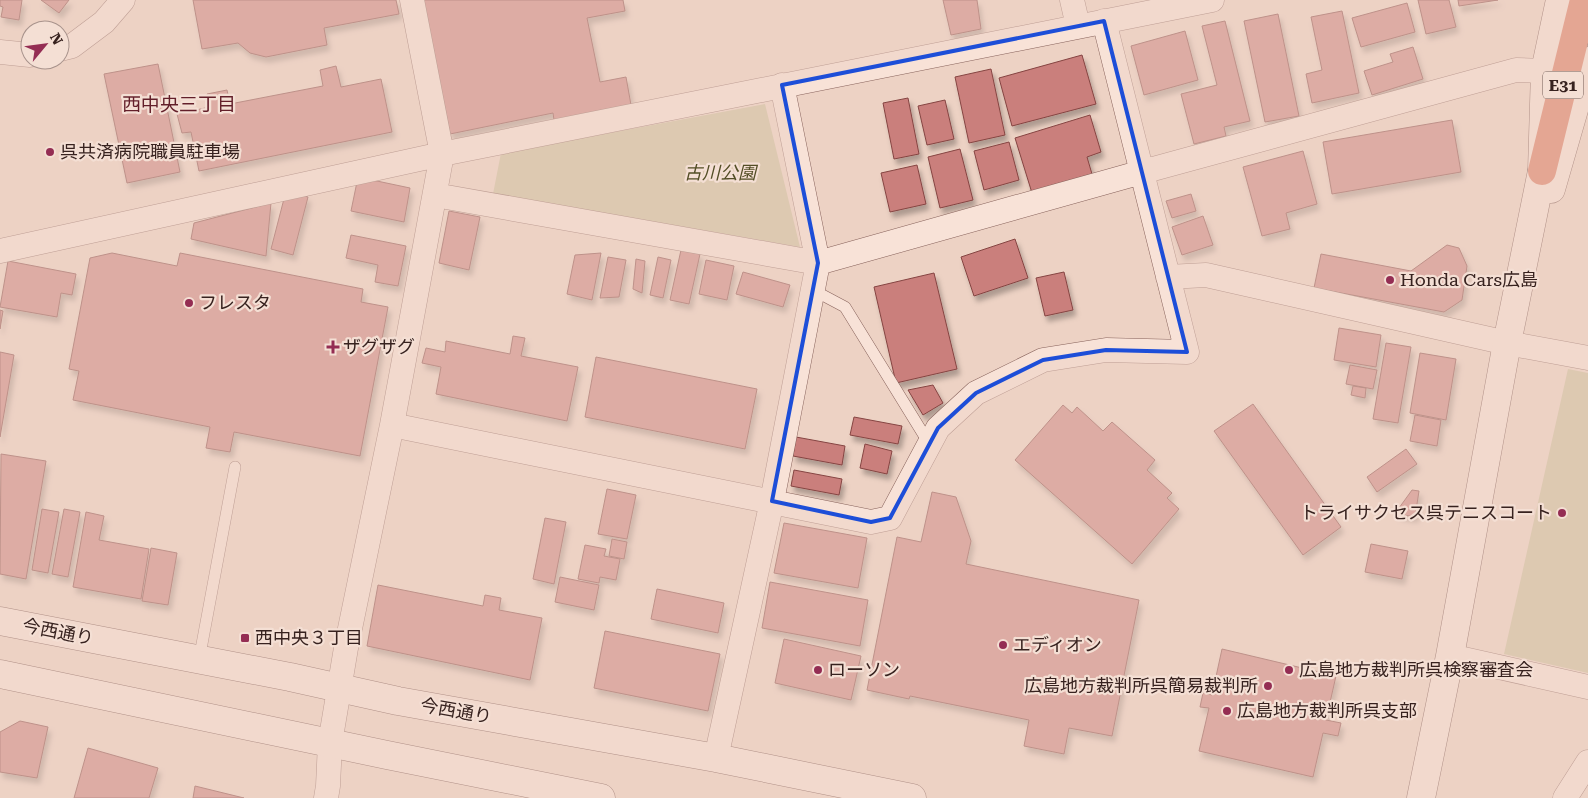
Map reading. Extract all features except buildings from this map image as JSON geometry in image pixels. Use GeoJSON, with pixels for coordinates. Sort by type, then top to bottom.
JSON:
{"type":"FeatureCollection","features":[{"type":"Feature","properties":{"kind":"highway","name":"E31"},"geometry":{"type":"LineString","coordinates":[[1542,171],[1584,0]]}},
{"type":"Feature","properties":{"kind":"street"},"geometry":{"type":"LineString","coordinates":[[70,46],[104,22],[123,0]]}},
{"type":"Feature","properties":{"kind":"street"},"geometry":{"type":"LineString","coordinates":[[326,798],[330,743],[346,648],[392,425],[442,154],[412,0]]}},
{"type":"Feature","properties":{"kind":"street"},"geometry":{"type":"LineString","coordinates":[[1072,0],[1078,26]]}},
{"type":"Feature","properties":{"kind":"street"},"geometry":{"type":"LineString","coordinates":[[0,251],[442,154],[1212,0]]}},
{"type":"Feature","properties":{"kind":"street"},"geometry":{"type":"LineString","coordinates":[[1421,798],[1450,656],[1507,343],[1542,171],[1544,71],[1560,0]]}},
{"type":"Feature","properties":{"kind":"street"},"geometry":{"type":"LineString","coordinates":[[392,425],[871,522],[890,518],[938,428],[976,393],[1043,360],[1106,350],[1187,352],[1104,21]]}},
{"type":"Feature","properties":{"kind":"street"},"geometry":{"type":"LineString","coordinates":[[0,52],[20,54]]}},
{"type":"Feature","properties":{"kind":"street"},"geometry":{"type":"LineString","coordinates":[[1507,343],[1588,61]]}},
{"type":"Feature","properties":{"kind":"street"},"geometry":{"type":"LineString","coordinates":[[435,195],[818,263],[1516,70],[1544,71]]}},
{"type":"Feature","properties":{"kind":"street"},"geometry":{"type":"LineString","coordinates":[[716,758],[772,501],[818,263],[782,85]]}},
{"type":"Feature","properties":{"kind":"street"},"geometry":{"type":"LineString","coordinates":[[1168,277],[1206,275],[1507,343],[1588,358]]}},
{"type":"Feature","properties":{"kind":"street","name":"今西通り"},"geometry":{"type":"LineString","coordinates":[[0,621],[398,701],[716,758],[912,798]]}},
{"type":"Feature","properties":{"kind":"street"},"geometry":{"type":"LineString","coordinates":[[1450,656],[1588,687]]}},
{"type":"Feature","properties":{"kind":"street"},"geometry":{"type":"LineString","coordinates":[[0,674],[601,798]]}},
{"type":"Feature","properties":{"kind":"street"},"geometry":{"type":"LineString","coordinates":[[1565,798],[1588,762]]}},
{"type":"Feature","properties":{"kind":"lane"},"geometry":{"type":"LineString","coordinates":[[813,290],[845,307],[930,445]]}},
{"type":"Feature","properties":{"kind":"lane"},"geometry":{"type":"LineString","coordinates":[[199,660],[235,467]]}},
{"type":"Feature","properties":{"kind":"highlighted area"},"geometry":{"type":"Polygon","coordinates":[[[1104,21],[1187,352],[1106,350],[1043,360],[976,393],[938,428],[890,518],[871,522],[772,501],[818,263],[782,85],[1104,21]]]}},
{"type":"Feature","properties":{"kind":"green space","name":"古川公園"},"geometry":{"type":"Polygon","coordinates":[[[765,104],[800,247],[493,194],[501,153],[765,104]]]}},
{"type":"Feature","properties":{"kind":"green space","name":"トライサクセス呉テニスコート"},"geometry":{"type":"Polygon","coordinates":[[[1568,369],[1588,373],[1588,673],[1504,654],[1568,369]]]}},
{"type":"Feature","properties":{"kind":"place","name":"呉共済病院職員駐車場"},"geometry":{"type":"Point","coordinates":[50,152]}},
{"type":"Feature","properties":{"kind":"place","name":"Honda Cars広島"},"geometry":{"type":"Point","coordinates":[1390,280]}},
{"type":"Feature","properties":{"kind":"place","name":"フレスタ"},"geometry":{"type":"Point","coordinates":[189,303]}},
{"type":"Feature","properties":{"kind":"place","name":"ザグザグ"},"geometry":{"type":"Point","coordinates":[333,347]}},
{"type":"Feature","properties":{"kind":"place","name":"トライサクセス呉テニスコート"},"geometry":{"type":"Point","coordinates":[1562,513]}},
{"type":"Feature","properties":{"kind":"place","name":"西中央３丁目"},"geometry":{"type":"Point","coordinates":[245,638]}},
{"type":"Feature","properties":{"kind":"place","name":"エディオン"},"geometry":{"type":"Point","coordinates":[1003,645]}},
{"type":"Feature","properties":{"kind":"place","name":"ローソン"},"geometry":{"type":"Point","coordinates":[818,670]}},
{"type":"Feature","properties":{"kind":"place","name":"広島地方裁判所呉検察審査会"},"geometry":{"type":"Point","coordinates":[1289,670]}},
{"type":"Feature","properties":{"kind":"place","name":"広島地方裁判所呉簡易裁判所"},"geometry":{"type":"Point","coordinates":[1268,686]}},
{"type":"Feature","properties":{"kind":"place","name":"広島地方裁判所呉支部"},"geometry":{"type":"Point","coordinates":[1227,711]}},
{"type":"Feature","properties":{"kind":"district","name":"西中央三丁目"},"geometry":{"type":"Point","coordinates":[179,104]}}]}
